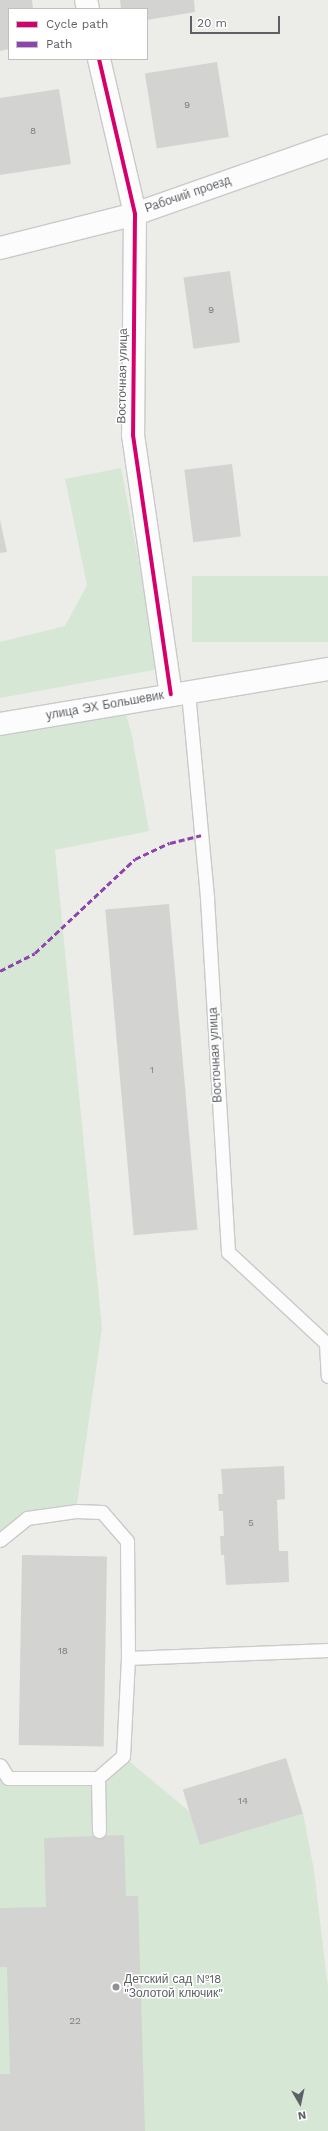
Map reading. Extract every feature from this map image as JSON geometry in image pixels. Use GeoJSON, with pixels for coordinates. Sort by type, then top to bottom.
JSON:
{"type":"FeatureCollection","features":[{"type":"Feature","properties":{"kind":"street","name":"Восточная улица"},"geometry":{"type":"LineString","coordinates":[[99,60],[135,214],[133,435],[179,693]]}},
{"type":"Feature","properties":{"kind":"street","name":"Рабочий проезд"},"geometry":{"type":"LineString","coordinates":[[0,248],[135,214],[328,146]]}},
{"type":"Feature","properties":{"kind":"street","name":"улица ЭХ Большевик"},"geometry":{"type":"LineString","coordinates":[[0,724],[328,669]]}},
{"type":"Feature","properties":{"kind":"lane","name":"Восточная улица"},"geometry":{"type":"LineString","coordinates":[[179,693],[207,898],[228,1252],[327,1341],[328,1376]]}},
{"type":"Feature","properties":{"kind":"lane"},"geometry":{"type":"LineString","coordinates":[[0,1540],[27,1518],[76,1511],[102,1512],[126,1541],[128,1658],[123,1756],[98,1778],[8,1778],[0,1765]]}},
{"type":"Feature","properties":{"kind":"lane"},"geometry":{"type":"LineString","coordinates":[[128,1658],[328,1650]]}},
{"type":"Feature","properties":{"kind":"lane"},"geometry":{"type":"LineString","coordinates":[[98,1778],[100,1831]]}},
{"type":"Feature","properties":{"kind":"green space"},"geometry":{"type":"Polygon","coordinates":[[[121,468],[159,669],[0,698],[0,642],[65,626],[87,585],[65,479],[121,468]]]}},
{"type":"Feature","properties":{"kind":"green space"},"geometry":{"type":"Polygon","coordinates":[[[192,576],[328,576],[328,642],[192,642],[192,576]]]}},
{"type":"Feature","properties":{"kind":"green space"},"geometry":{"type":"Polygon","coordinates":[[[123,702],[132,736],[149,831],[55,850],[102,1328],[76,1511],[27,1518],[0,1540],[0,724],[123,702]]]}},
{"type":"Feature","properties":{"kind":"green space","name":"Детский сад №18 \"Золотой ключик\""},"geometry":{"type":"Polygon","coordinates":[[[123,1756],[190,1812],[199,1844],[303,1813],[314,1870],[328,1988],[328,2131],[0,2131],[0,1765],[9,1778],[98,1778],[123,1756]]]}},
{"type":"Feature","properties":{"kind":"building"},"geometry":{"type":"Polygon","coordinates":[[[0,0],[32,0],[33,8],[8,8],[8,49],[0,51],[0,0]]]}},
{"type":"Feature","properties":{"kind":"building"},"geometry":{"type":"Polygon","coordinates":[[[120,0],[194,0],[195,12],[148,20],[148,8],[121,8],[120,0]]]}},
{"type":"Feature","properties":{"kind":"building"},"geometry":{"type":"Polygon","coordinates":[[[217,62],[229,137],[157,148],[145,73],[217,62]]]}},
{"type":"Feature","properties":{"kind":"building"},"geometry":{"type":"Polygon","coordinates":[[[59,89],[71,164],[0,175],[0,98],[59,89]]]}},
{"type":"Feature","properties":{"kind":"building"},"geometry":{"type":"Polygon","coordinates":[[[230,271],[240,342],[193,349],[183,278],[230,271]]]}},
{"type":"Feature","properties":{"kind":"building"},"geometry":{"type":"Polygon","coordinates":[[[232,464],[241,536],[193,542],[184,470],[232,464]]]}},
{"type":"Feature","properties":{"kind":"building"},"geometry":{"type":"Polygon","coordinates":[[[0,520],[7,552],[0,553],[0,520]]]}},
{"type":"Feature","properties":{"kind":"building"},"geometry":{"type":"Polygon","coordinates":[[[169,904],[197,1230],[134,1235],[105,910],[169,904]]]}},
{"type":"Feature","properties":{"kind":"building"},"geometry":{"type":"Polygon","coordinates":[[[284,1466],[285,1499],[277,1500],[279,1551],[288,1551],[289,1582],[226,1585],[224,1555],[221,1555],[220,1536],[224,1536],[223,1511],[219,1511],[218,1494],[223,1494],[221,1469],[284,1466]]]}},
{"type":"Feature","properties":{"kind":"building"},"geometry":{"type":"Polygon","coordinates":[[[22,1555],[107,1556],[104,1746],[19,1745],[22,1555]]]}},
{"type":"Feature","properties":{"kind":"building"},"geometry":{"type":"Polygon","coordinates":[[[286,1758],[303,1813],[200,1845],[183,1790],[286,1758]]]}},
{"type":"Feature","properties":{"kind":"building"},"geometry":{"type":"Polygon","coordinates":[[[124,1835],[126,1896],[138,1896],[145,2131],[0,2131],[0,2074],[10,2074],[7,1967],[0,1967],[0,1908],[46,1907],[44,1838],[124,1835]]]}},
{"type":"Feature","properties":{"kind":"marked path"},"geometry":{"type":"LineString","coordinates":[[0,971],[35,953],[135,859],[170,843],[201,835]]}},
{"type":"Feature","properties":{"kind":"cycle path"},"geometry":{"type":"LineString","coordinates":[[99,60],[135,214],[133,435],[171,694]]}},
{"type":"Feature","properties":{"kind":"place","name":"Детский сад №18 \"Золотой ключик\""},"geometry":{"type":"Point","coordinates":[116,1987]}}]}
